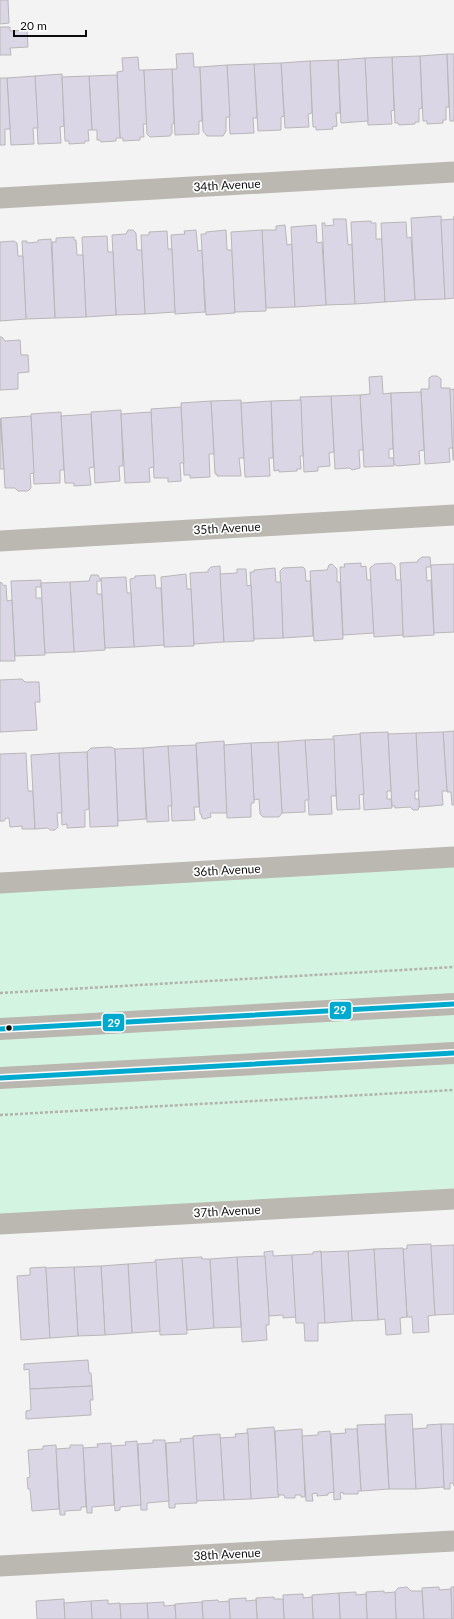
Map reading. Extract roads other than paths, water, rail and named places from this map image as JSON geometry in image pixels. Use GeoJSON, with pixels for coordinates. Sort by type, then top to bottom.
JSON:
{"type":"FeatureCollection","features":[{"type":"Feature","properties":{"kind":"main road"},"geometry":{"type":"LineString","coordinates":[[0,1029],[454,1004]]}},
{"type":"Feature","properties":{"kind":"main road"},"geometry":{"type":"LineString","coordinates":[[0,1078],[454,1053]]}},
{"type":"Feature","properties":{"kind":"street","name":"34th Avenue"},"geometry":{"type":"LineString","coordinates":[[0,198],[454,172]]}},
{"type":"Feature","properties":{"kind":"street","name":"35th Avenue"},"geometry":{"type":"LineString","coordinates":[[0,541],[454,515]]}},
{"type":"Feature","properties":{"kind":"street","name":"36th Avenue"},"geometry":{"type":"LineString","coordinates":[[0,883],[454,857]]}},
{"type":"Feature","properties":{"kind":"street","name":"37th Avenue"},"geometry":{"type":"LineString","coordinates":[[0,1224],[454,1199]]}},
{"type":"Feature","properties":{"kind":"street","name":"38th Avenue"},"geometry":{"type":"LineString","coordinates":[[0,1566],[454,1541]]}}]}
